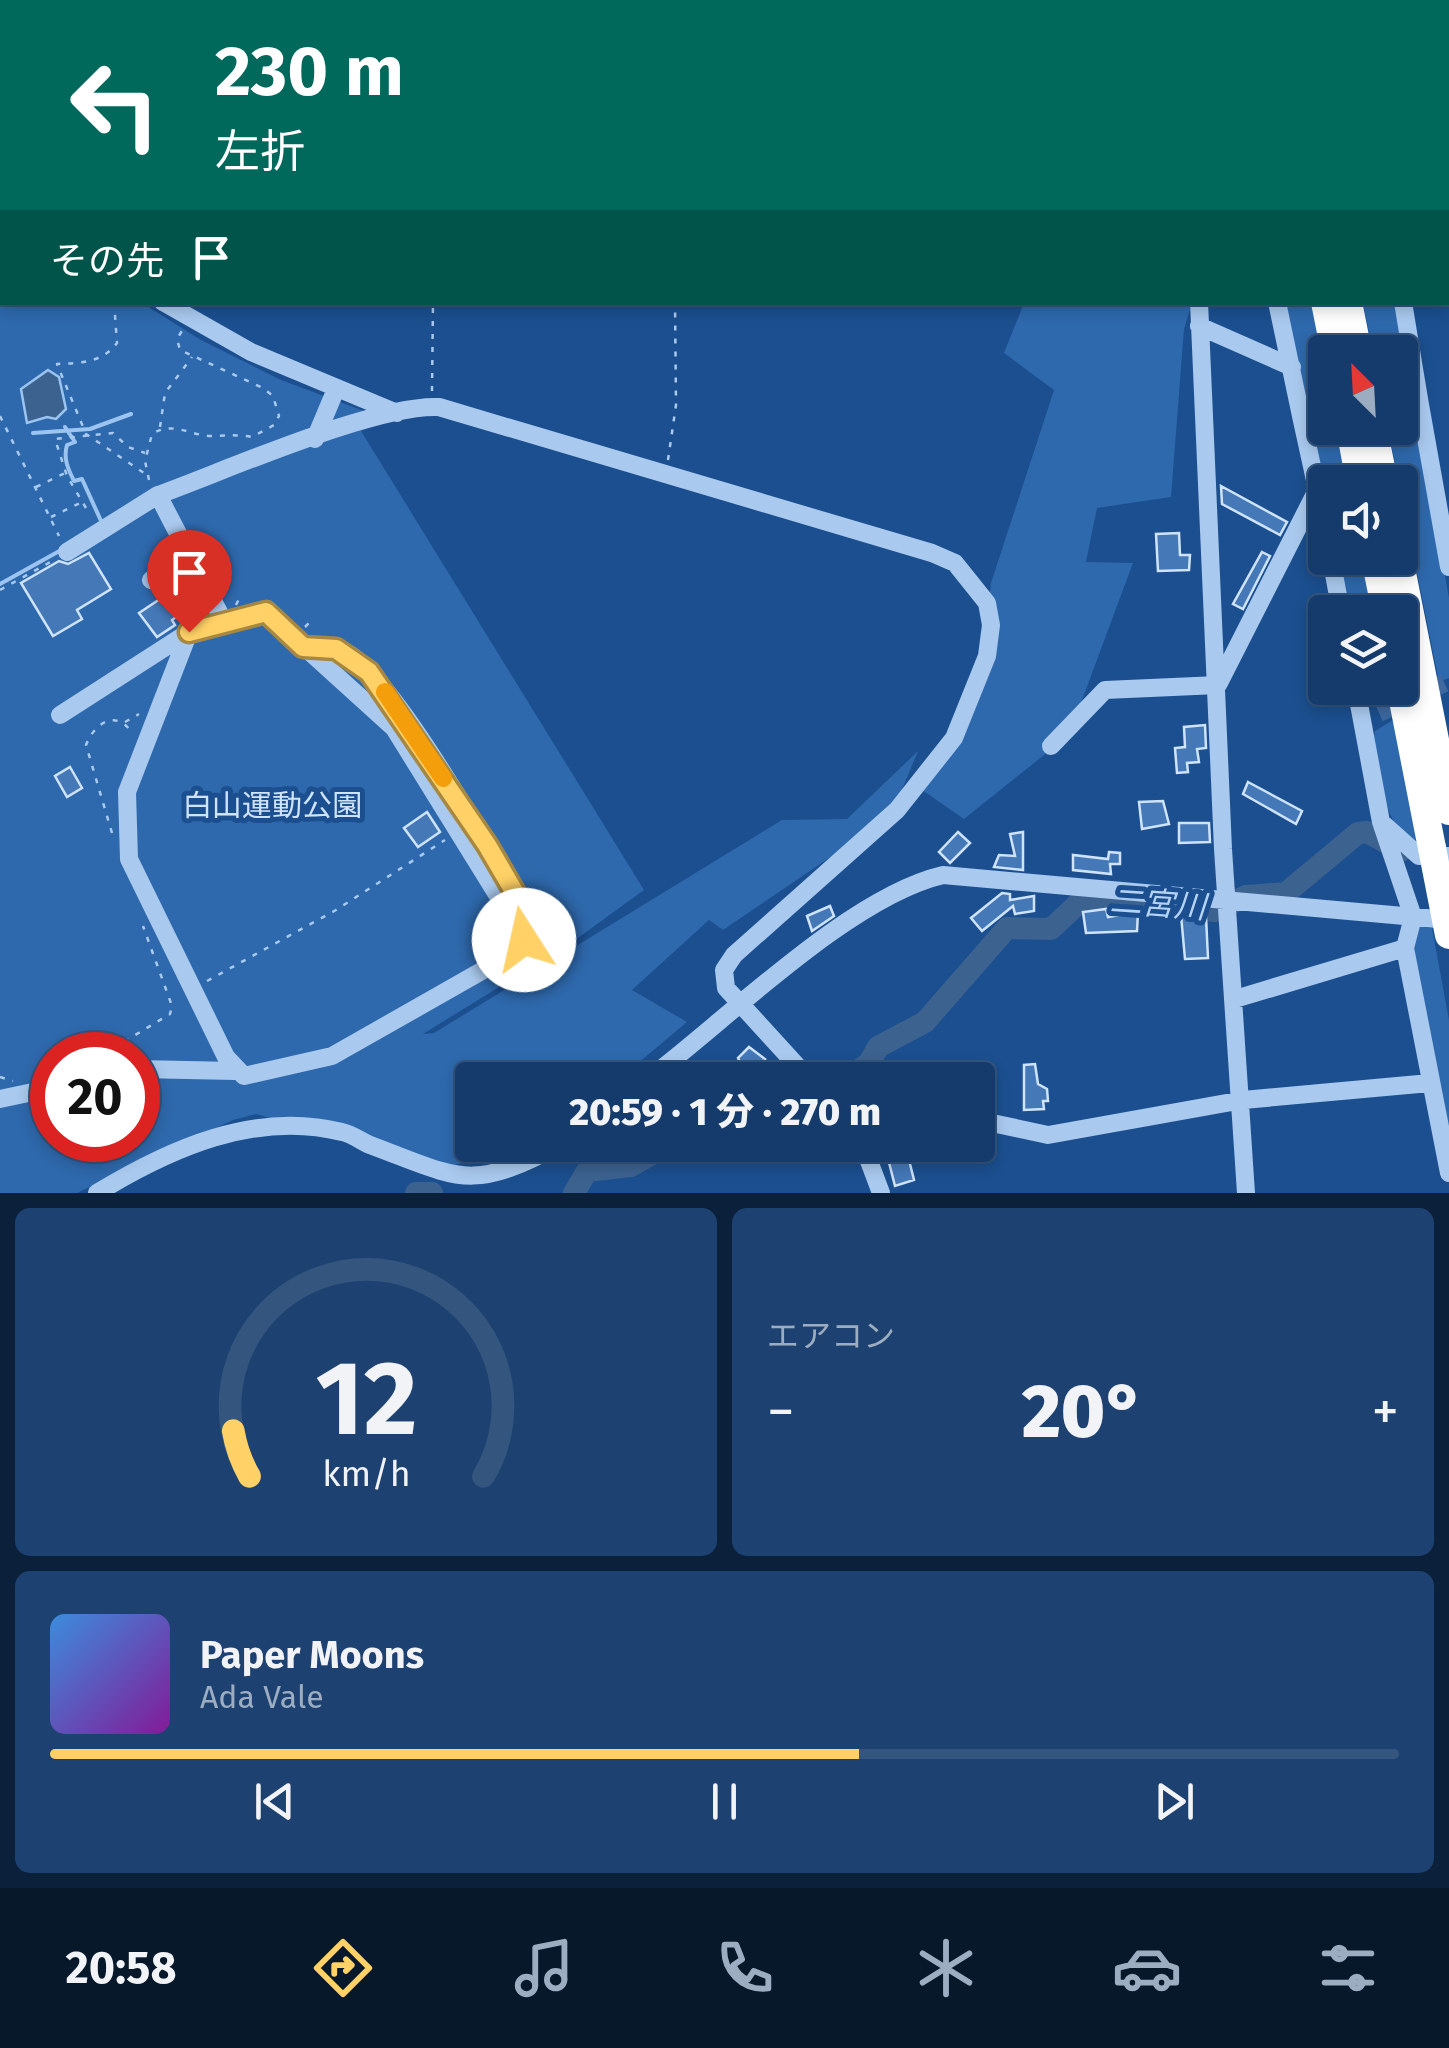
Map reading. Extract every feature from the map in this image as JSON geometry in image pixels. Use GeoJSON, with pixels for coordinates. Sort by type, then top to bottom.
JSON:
{"type":"FeatureCollection","features":[{"type":"Feature","properties":{"kind":"highway"},"geometry":{"type":"LineString","coordinates":[[1326,305],[1332,335]]}},
{"type":"Feature","properties":{"kind":"highway"},"geometry":{"type":"LineString","coordinates":[[1349,305],[1355,335]]}},
{"type":"Feature","properties":{"kind":"highway"},"geometry":{"type":"LineString","coordinates":[[1402,575],[1449,810]]}},
{"type":"Feature","properties":{"kind":"highway"},"geometry":{"type":"LineString","coordinates":[[1405,705],[1441,852],[1449,935]]}},
{"type":"Feature","properties":{"kind":"street"},"geometry":{"type":"LineString","coordinates":[[168,305],[251,352],[397,413]]}},
{"type":"Feature","properties":{"kind":"street"},"geometry":{"type":"LineString","coordinates":[[1199,305],[1246,1193]]}},
{"type":"Feature","properties":{"kind":"street"},"geometry":{"type":"LineString","coordinates":[[1278,305],[1308,416],[1315,465]]}},
{"type":"Feature","properties":{"kind":"street"},"geometry":{"type":"LineString","coordinates":[[1407,307],[1411,401],[1429,447],[1449,567]]}},
{"type":"Feature","properties":{"kind":"street"},"geometry":{"type":"LineString","coordinates":[[1199,326],[1292,367]]}},
{"type":"Feature","properties":{"kind":"street"},"geometry":{"type":"LineString","coordinates":[[316,438],[336,389]]}},
{"type":"Feature","properties":{"kind":"street"},"geometry":{"type":"LineString","coordinates":[[67,552],[158,496],[316,438],[397,413],[432,407],[666,471],[954,563],[987,603],[992,625],[974,696],[954,738],[916,791],[728,962],[722,978],[794,1062]]}},
{"type":"Feature","properties":{"kind":"street"},"geometry":{"type":"LineString","coordinates":[[1429,447],[1449,458]]}},
{"type":"Feature","properties":{"kind":"street"},"geometry":{"type":"LineString","coordinates":[[158,496],[225,624]]}},
{"type":"Feature","properties":{"kind":"street"},"geometry":{"type":"LineString","coordinates":[[1218,685],[1308,508]]}},
{"type":"Feature","properties":{"kind":"street"},"geometry":{"type":"LineString","coordinates":[[151,580],[189,552]]}},
{"type":"Feature","properties":{"kind":"street"},"geometry":{"type":"LineString","coordinates":[[60,715],[189,632],[266,612],[394,728],[512,917],[504,921]]}},
{"type":"Feature","properties":{"kind":"street"},"geometry":{"type":"LineString","coordinates":[[189,632],[128,792],[129,859],[235,1071]]}},
{"type":"Feature","properties":{"kind":"street"},"geometry":{"type":"LineString","coordinates":[[160,1069],[235,1071],[244,1076],[332,1056],[518,951],[529,917],[494,841],[369,672],[336,649],[303,647]]}},
{"type":"Feature","properties":{"kind":"street"},"geometry":{"type":"LineString","coordinates":[[1050,746],[1105,690],[1218,685]]}},
{"type":"Feature","properties":{"kind":"street"},"geometry":{"type":"LineString","coordinates":[[1364,705],[1370,716],[1381,822],[1413,917],[1405,948],[1449,1174]]}},
{"type":"Feature","properties":{"kind":"street"},"geometry":{"type":"LineString","coordinates":[[1381,822],[1420,856],[1441,852]]}},
{"type":"Feature","properties":{"kind":"street"},"geometry":{"type":"LineString","coordinates":[[669,1062],[781,970],[884,900],[944,876],[1449,920]]}},
{"type":"Feature","properties":{"kind":"street"},"geometry":{"type":"LineString","coordinates":[[1234,999],[1405,948]]}},
{"type":"Feature","properties":{"kind":"street"},"geometry":{"type":"LineString","coordinates":[[995,1124],[1048,1135],[1243,1100],[1430,1084]]}},
{"type":"Feature","properties":{"kind":"street"},"geometry":{"type":"LineString","coordinates":[[0,1100],[30,1093]]}},
{"type":"Feature","properties":{"kind":"street"},"geometry":{"type":"LineString","coordinates":[[97,1193],[168,1153],[243,1129],[342,1132],[462,1183],[501,1178],[529,1162]]}},
{"type":"Feature","properties":{"kind":"street"},"geometry":{"type":"LineString","coordinates":[[869,1162],[881,1193]]}},
{"type":"Feature","properties":{"kind":"path"},"geometry":{"type":"LineString","coordinates":[[114,305],[117,343],[110,353],[58,364],[86,434],[144,473],[158,496]]}},
{"type":"Feature","properties":{"kind":"path"},"geometry":{"type":"LineString","coordinates":[[432,305],[432,407]]}},
{"type":"Feature","properties":{"kind":"path"},"geometry":{"type":"LineString","coordinates":[[666,471],[676,404],[676,305]]}},
{"type":"Feature","properties":{"kind":"path"},"geometry":{"type":"LineString","coordinates":[[144,473],[152,434],[160,429],[190,429],[208,436],[235,432],[252,437],[274,425],[279,416],[273,396],[263,388],[180,350],[177,339],[181,332]]}},
{"type":"Feature","properties":{"kind":"path"},"geometry":{"type":"LineString","coordinates":[[160,429],[165,393],[192,357]]}},
{"type":"Feature","properties":{"kind":"path"},"geometry":{"type":"LineString","coordinates":[[0,416],[67,552],[0,590]]}},
{"type":"Feature","properties":{"kind":"path"},"geometry":{"type":"LineString","coordinates":[[86,508],[66,473],[55,439],[113,433],[128,447],[147,454]]}},
{"type":"Feature","properties":{"kind":"path"},"geometry":{"type":"LineString","coordinates":[[35,487],[66,473]]}},
{"type":"Feature","properties":{"kind":"path"},"geometry":{"type":"LineString","coordinates":[[50,518],[83,502]]}},
{"type":"Feature","properties":{"kind":"path"},"geometry":{"type":"LineString","coordinates":[[193,989],[336,910],[461,830]]}},
{"type":"Feature","properties":{"kind":"green space","name":"白山運動公園"},"geometry":{"type":"Polygon","coordinates":[[[0,305],[145,305],[201,340],[281,380],[391,421],[361,431],[644,890],[575,940],[423,1034],[434,1033],[782,820],[847,819],[918,751],[891,816],[723,930],[709,920],[632,990],[687,1022],[639,1062],[455,1062],[455,1162],[470,1162],[435,1168],[256,1114],[233,1120],[160,1154],[160,1032],[30,1032],[30,1162],[143,1162],[77,1193],[0,1193],[0,305]]]}},
{"type":"Feature","properties":{"kind":"green space"},"geometry":{"type":"Polygon","coordinates":[[[1023,305],[1191,305],[1184,329],[1171,497],[1097,508],[1086,562],[1133,563],[1069,735],[964,819],[922,790],[979,687],[991,583],[1054,390],[1004,353],[1023,305]]]}},
{"type":"Feature","properties":{"kind":"green space"},"geometry":{"type":"Polygon","coordinates":[[[1281,305],[1312,305],[1319,335],[1308,335],[1308,407],[1281,305]]]}},
{"type":"Feature","properties":{"kind":"green space"},"geometry":{"type":"Polygon","coordinates":[[[1363,305],[1396,305],[1401,335],[1370,335],[1363,305]]]}},
{"type":"Feature","properties":{"kind":"green space"},"geometry":{"type":"Polygon","coordinates":[[[1418,427],[1449,598],[1449,678],[1439,682],[1418,575],[1418,465],[1395,465],[1391,445],[1418,445],[1418,427]]]}},
{"type":"Feature","properties":{"kind":"green space"},"geometry":{"type":"Polygon","coordinates":[[[1314,445],[1341,445],[1345,465],[1318,465],[1314,445]]]}},
{"type":"Feature","properties":{"kind":"green space"},"geometry":{"type":"Polygon","coordinates":[[[1340,575],[1365,575],[1370,595],[1345,595],[1340,575]]]}},
{"type":"Feature","properties":{"kind":"green space"},"geometry":{"type":"Polygon","coordinates":[[[1393,720],[1420,852],[1398,828],[1381,787],[1373,739],[1375,731],[1393,720]]]}},
{"type":"Feature","properties":{"kind":"green space"},"geometry":{"type":"Polygon","coordinates":[[[1413,928],[1432,928],[1449,1020],[1449,1161],[1413,956],[1413,928]]]}},
{"type":"Feature","properties":{"kind":"shaded area"},"geometry":{"type":"Polygon","coordinates":[[[48,370],[59,377],[66,409],[56,419],[47,417],[27,423],[21,389],[48,370]]]}},
{"type":"Feature","properties":{"kind":"building"},"geometry":{"type":"Polygon","coordinates":[[[1221,486],[1287,522],[1280,535],[1222,504],[1221,486]]]}},
{"type":"Feature","properties":{"kind":"building"},"geometry":{"type":"Polygon","coordinates":[[[1179,533],[1180,555],[1190,555],[1189,570],[1158,571],[1156,534],[1179,533]]]}},
{"type":"Feature","properties":{"kind":"building"},"geometry":{"type":"Polygon","coordinates":[[[1262,552],[1270,556],[1243,609],[1233,604],[1262,552]]]}},
{"type":"Feature","properties":{"kind":"building"},"geometry":{"type":"Polygon","coordinates":[[[89,553],[111,589],[77,610],[82,619],[53,636],[21,583],[59,561],[68,564],[89,553]]]}},
{"type":"Feature","properties":{"kind":"building"},"geometry":{"type":"Polygon","coordinates":[[[163,597],[176,617],[172,620],[175,625],[157,637],[139,613],[163,597]]]}},
{"type":"Feature","properties":{"kind":"building"},"geometry":{"type":"Polygon","coordinates":[[[1205,725],[1206,748],[1197,749],[1199,762],[1187,763],[1188,772],[1177,773],[1175,748],[1185,747],[1184,727],[1205,725]]]}},
{"type":"Feature","properties":{"kind":"building"},"geometry":{"type":"Polygon","coordinates":[[[70,767],[82,788],[67,797],[55,776],[70,767]]]}},
{"type":"Feature","properties":{"kind":"building"},"geometry":{"type":"Polygon","coordinates":[[[1248,782],[1302,811],[1296,824],[1243,794],[1248,782]]]}},
{"type":"Feature","properties":{"kind":"building"},"geometry":{"type":"Polygon","coordinates":[[[1163,801],[1169,824],[1142,829],[1139,802],[1163,801]]]}},
{"type":"Feature","properties":{"kind":"building"},"geometry":{"type":"Polygon","coordinates":[[[427,812],[440,832],[418,847],[404,828],[427,812]]]}},
{"type":"Feature","properties":{"kind":"building"},"geometry":{"type":"Polygon","coordinates":[[[1179,823],[1209,823],[1210,842],[1179,843],[1179,823]]]}},
{"type":"Feature","properties":{"kind":"building"},"geometry":{"type":"Polygon","coordinates":[[[958,832],[970,843],[950,863],[939,852],[958,832]]]}},
{"type":"Feature","properties":{"kind":"building"},"geometry":{"type":"Polygon","coordinates":[[[1023,832],[1023,870],[994,867],[999,855],[1015,856],[1010,834],[1023,832]]]}},
{"type":"Feature","properties":{"kind":"building"},"geometry":{"type":"Polygon","coordinates":[[[1109,852],[1120,853],[1120,864],[1110,864],[1111,874],[1073,870],[1073,855],[1108,859],[1109,852]]]}},
{"type":"Feature","properties":{"kind":"building"},"geometry":{"type":"Polygon","coordinates":[[[1002,893],[1010,894],[1010,900],[1034,896],[1034,911],[1015,914],[1013,906],[982,931],[971,918],[1002,893]]]}},
{"type":"Feature","properties":{"kind":"building"},"geometry":{"type":"Polygon","coordinates":[[[830,906],[834,916],[812,931],[807,916],[830,906]]]}},
{"type":"Feature","properties":{"kind":"building"},"geometry":{"type":"Polygon","coordinates":[[[1106,909],[1108,917],[1138,912],[1137,931],[1086,933],[1083,912],[1106,909]]]}},
{"type":"Feature","properties":{"kind":"building"},"geometry":{"type":"Polygon","coordinates":[[[1181,915],[1206,917],[1208,958],[1185,959],[1181,915]]]}},
{"type":"Feature","properties":{"kind":"building"},"geometry":{"type":"Polygon","coordinates":[[[749,1047],[765,1059],[740,1062],[738,1058],[749,1047]]]}},
{"type":"Feature","properties":{"kind":"building"},"geometry":{"type":"Polygon","coordinates":[[[1035,1064],[1038,1084],[1047,1089],[1048,1101],[1043,1101],[1044,1109],[1024,1110],[1024,1065],[1035,1064]]]}},
{"type":"Feature","properties":{"kind":"building"},"geometry":{"type":"Polygon","coordinates":[[[889,1162],[910,1162],[914,1180],[895,1186],[889,1162]]]}},
{"type":"Feature","properties":{"kind":"waterway"},"geometry":{"type":"LineString","coordinates":[[33,433],[90,429],[131,414]]}},
{"type":"Feature","properties":{"kind":"waterway"},"geometry":{"type":"LineString","coordinates":[[65,427],[75,442],[67,445],[68,468],[74,481],[82,479],[102,523]]}},
{"type":"Feature","properties":{"kind":"waterway"},"geometry":{"type":"LineString","coordinates":[[0,584],[63,549]]}},
{"type":"Feature","properties":{"kind":"waterway","name":"二宮川"},"geometry":{"type":"LineString","coordinates":[[870,1062],[878,1047],[925,1022],[1007,928],[1051,929],[1084,898],[1215,911],[1246,896],[1286,893],[1358,833],[1367,832],[1401,851]]}},
{"type":"Feature","properties":{"kind":"waterway","name":"二宮川"},"geometry":{"type":"LineString","coordinates":[[574,1193],[587,1171],[638,1162]]}},
{"type":"Feature","properties":{"kind":"waterway","name":"二宮川"},"geometry":{"type":"LineString","coordinates":[[416,1193],[432,1193]]}},
{"type":"Feature","properties":{"kind":"tunnel"},"geometry":{"type":"LineString","coordinates":[[1379,713],[1449,681]]}},
{"type":"Feature","properties":{"kind":"slow traffic"},"geometry":{"type":"LineString","coordinates":[[385,692],[443,778]]}},
{"type":"Feature","properties":{"kind":"route"},"geometry":{"type":"LineString","coordinates":[[189,632],[266,612],[303,647],[336,649],[350,655],[369,672],[395,704],[529,917],[524,940]]}}]}
